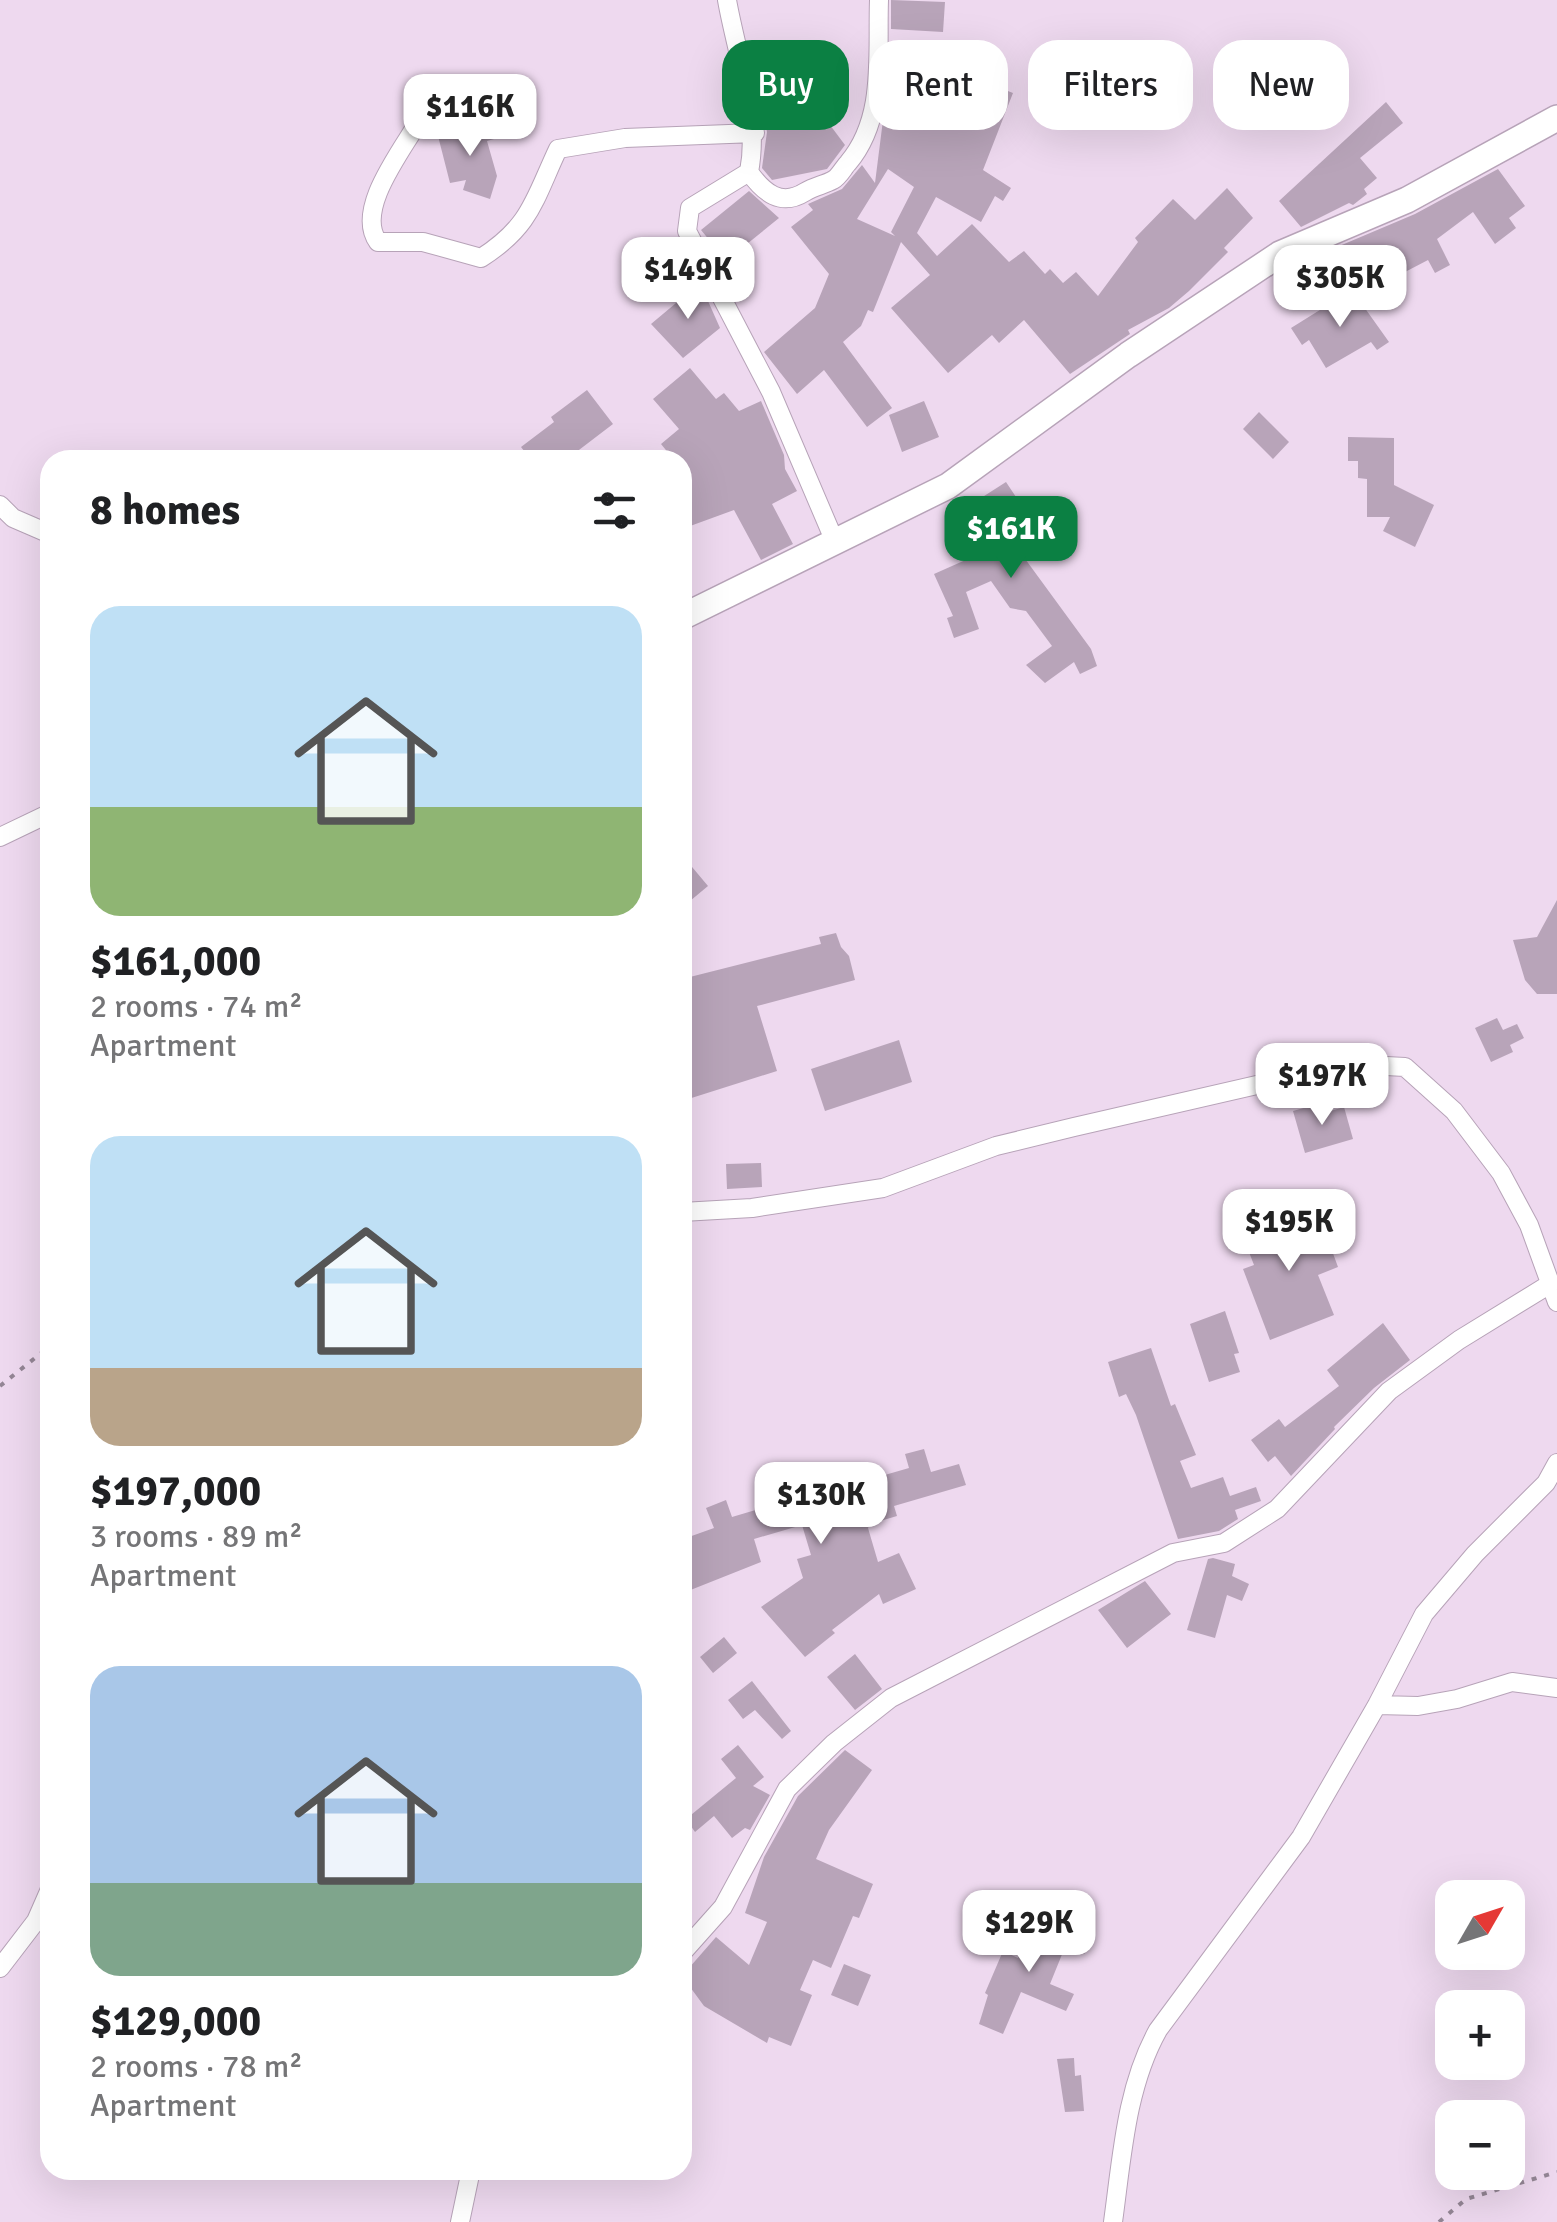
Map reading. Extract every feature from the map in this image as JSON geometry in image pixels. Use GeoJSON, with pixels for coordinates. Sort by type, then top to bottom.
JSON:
{"type":"FeatureCollection","features":[{"type":"Feature","properties":{"kind":"street"},"geometry":{"type":"LineString","coordinates":[[727,0],[754,133],[749,172],[759,186],[776,198],[792,200],[820,182],[835,180],[863,146],[876,108],[878,0]]}},
{"type":"Feature","properties":{"kind":"street"},"geometry":{"type":"LineString","coordinates":[[422,116],[374,198],[368,217],[371,232],[378,242],[424,242],[481,258],[508,241],[521,226],[558,149],[625,138],[754,133]]}},
{"type":"Feature","properties":{"kind":"street"},"geometry":{"type":"LineString","coordinates":[[692,612],[948,486],[1128,355],[1280,254],[1407,200],[1557,118]]}},
{"type":"Feature","properties":{"kind":"street"},"geometry":{"type":"LineString","coordinates":[[749,172],[690,208],[686,231],[771,392],[835,542]]}},
{"type":"Feature","properties":{"kind":"street"},"geometry":{"type":"LineString","coordinates":[[0,505],[13,518],[40,530]]}},
{"type":"Feature","properties":{"kind":"street"},"geometry":{"type":"LineString","coordinates":[[0,838],[40,819]]}},
{"type":"Feature","properties":{"kind":"street"},"geometry":{"type":"LineString","coordinates":[[692,1211],[752,1208],[884,1188],[996,1146],[1074,1126],[1348,1064],[1406,1067],[1454,1111],[1501,1172],[1529,1225],[1554,1293],[1460,1340],[1389,1391],[1277,1509],[1224,1543],[1173,1553],[890,1698],[834,1743],[787,1789],[723,1907],[692,1942]]}},
{"type":"Feature","properties":{"kind":"street"},"geometry":{"type":"LineString","coordinates":[[1113,2222],[1130,2109],[1143,2057],[1158,2030],[1301,1837],[1424,1614],[1475,1554],[1546,1484],[1557,1463]]}},
{"type":"Feature","properties":{"kind":"street"},"geometry":{"type":"LineString","coordinates":[[1377,1705],[1418,1706],[1458,1699],[1512,1682],[1557,1688]]}},
{"type":"Feature","properties":{"kind":"street"},"geometry":{"type":"LineString","coordinates":[[0,1968],[40,1913]]}},
{"type":"Feature","properties":{"kind":"street"},"geometry":{"type":"LineString","coordinates":[[460,2222],[469,2180]]}},
{"type":"Feature","properties":{"kind":"path"},"geometry":{"type":"LineString","coordinates":[[0,1386],[40,1354]]}},
{"type":"Feature","properties":{"kind":"path"},"geometry":{"type":"LineString","coordinates":[[1439,2222],[1466,2199],[1557,2172]]}},
{"type":"Feature","properties":{"kind":"building"},"geometry":{"type":"Polygon","coordinates":[[[891,0],[945,2],[943,32],[891,29],[891,0]]]}},
{"type":"Feature","properties":{"kind":"building"},"geometry":{"type":"Polygon","coordinates":[[[1386,102],[1403,123],[1360,158],[1377,178],[1364,189],[1367,194],[1353,205],[1349,203],[1301,227],[1279,201],[1386,102]]]}},
{"type":"Feature","properties":{"kind":"building"},"geometry":{"type":"Polygon","coordinates":[[[489,122],[494,139],[487,141],[497,176],[490,199],[463,190],[466,180],[450,183],[438,136],[489,122]]]}},
{"type":"Feature","properties":{"kind":"building"},"geometry":{"type":"Polygon","coordinates":[[[834,130],[845,145],[827,169],[772,180],[762,168],[767,132],[834,130]]]}},
{"type":"Feature","properties":{"kind":"building"},"geometry":{"type":"Polygon","coordinates":[[[882,130],[999,130],[983,170],[1011,188],[1003,201],[995,196],[981,222],[936,197],[917,233],[937,256],[972,224],[1009,262],[1024,251],[1045,274],[1050,269],[1063,283],[1076,272],[1098,296],[1138,242],[1135,238],[1173,199],[1195,220],[1227,188],[1253,218],[1224,248],[1228,252],[1189,291],[1070,374],[1024,320],[999,343],[992,335],[948,373],[891,308],[930,275],[901,242],[873,312],[868,310],[861,326],[843,342],[892,408],[867,427],[824,370],[797,394],[764,352],[815,308],[829,274],[791,227],[813,210],[808,204],[842,189],[862,165],[875,183],[882,130]],[[888,169],[857,219],[895,236],[891,232],[914,187],[888,169]]]}},
{"type":"Feature","properties":{"kind":"building"},"geometry":{"type":"Polygon","coordinates":[[[1498,169],[1525,206],[1509,218],[1516,228],[1495,244],[1473,212],[1437,239],[1450,265],[1435,273],[1428,260],[1361,295],[1337,247],[1415,214],[1498,169]]]}},
{"type":"Feature","properties":{"kind":"building"},"geometry":{"type":"Polygon","coordinates":[[[749,191],[779,218],[742,248],[715,247],[701,230],[749,191]]]}},
{"type":"Feature","properties":{"kind":"building"},"geometry":{"type":"Polygon","coordinates":[[[700,283],[720,328],[683,358],[651,324],[700,283]]]}},
{"type":"Feature","properties":{"kind":"building"},"geometry":{"type":"Polygon","coordinates":[[[1352,290],[1389,342],[1377,350],[1371,342],[1326,368],[1309,340],[1302,345],[1291,328],[1352,290]]]}},
{"type":"Feature","properties":{"kind":"building"},"geometry":{"type":"Polygon","coordinates":[[[690,368],[716,399],[724,393],[739,411],[761,401],[797,491],[772,504],[793,544],[761,560],[734,510],[692,525],[692,450],[666,450],[661,444],[679,429],[653,399],[690,368]]]}},
{"type":"Feature","properties":{"kind":"building"},"geometry":{"type":"Polygon","coordinates":[[[587,390],[613,424],[579,450],[523,450],[521,447],[554,422],[551,417],[587,390]]]}},
{"type":"Feature","properties":{"kind":"building"},"geometry":{"type":"Polygon","coordinates":[[[924,401],[939,437],[902,452],[889,415],[924,401]]]}},
{"type":"Feature","properties":{"kind":"building"},"geometry":{"type":"Polygon","coordinates":[[[1259,412],[1289,442],[1273,459],[1243,429],[1259,412]]]}},
{"type":"Feature","properties":{"kind":"building"},"geometry":{"type":"Polygon","coordinates":[[[1348,437],[1394,438],[1394,485],[1434,505],[1415,547],[1383,531],[1390,517],[1367,517],[1367,479],[1358,478],[1358,461],[1348,461],[1348,437]]]}},
{"type":"Feature","properties":{"kind":"building"},"geometry":{"type":"Polygon","coordinates":[[[1006,482],[1046,542],[1023,556],[1091,649],[1097,666],[1080,674],[1074,662],[1045,683],[1026,665],[1052,646],[1026,611],[1010,608],[991,581],[966,592],[979,629],[954,638],[947,618],[953,616],[934,574],[979,554],[956,514],[1006,482]]]}},
{"type":"Feature","properties":{"kind":"building"},"geometry":{"type":"Polygon","coordinates":[[[692,867],[708,886],[692,899],[692,867]]]}},
{"type":"Feature","properties":{"kind":"building"},"geometry":{"type":"Polygon","coordinates":[[[1557,900],[1557,994],[1537,994],[1525,980],[1513,940],[1537,937],[1557,900]]]}},
{"type":"Feature","properties":{"kind":"building"},"geometry":{"type":"Polygon","coordinates":[[[836,933],[849,956],[855,980],[757,1006],[777,1071],[692,1098],[692,976],[821,944],[819,937],[836,933]]]}},
{"type":"Feature","properties":{"kind":"building"},"geometry":{"type":"Polygon","coordinates":[[[1497,1018],[1503,1030],[1517,1024],[1524,1038],[1510,1045],[1513,1052],[1491,1062],[1475,1028],[1497,1018]]]}},
{"type":"Feature","properties":{"kind":"building"},"geometry":{"type":"Polygon","coordinates":[[[899,1040],[912,1082],[825,1111],[811,1069],[899,1040]]]}},
{"type":"Feature","properties":{"kind":"building"},"geometry":{"type":"Polygon","coordinates":[[[1314,1105],[1317,1115],[1344,1107],[1353,1139],[1305,1153],[1293,1111],[1314,1105]]]}},
{"type":"Feature","properties":{"kind":"building"},"geometry":{"type":"Polygon","coordinates":[[[761,1163],[762,1187],[727,1189],[726,1164],[761,1163]]]}},
{"type":"Feature","properties":{"kind":"building"},"geometry":{"type":"Polygon","coordinates":[[[1307,1209],[1319,1240],[1327,1237],[1338,1267],[1318,1275],[1334,1315],[1270,1340],[1243,1269],[1254,1265],[1242,1234],[1307,1209]]]}},
{"type":"Feature","properties":{"kind":"building"},"geometry":{"type":"Polygon","coordinates":[[[1225,1311],[1239,1353],[1234,1354],[1240,1372],[1209,1382],[1190,1324],[1225,1311]]]}},
{"type":"Feature","properties":{"kind":"building"},"geometry":{"type":"Polygon","coordinates":[[[1383,1323],[1410,1360],[1374,1388],[1291,1476],[1275,1456],[1268,1462],[1251,1440],[1279,1419],[1285,1427],[1339,1386],[1327,1370],[1383,1323]]]}},
{"type":"Feature","properties":{"kind":"building"},"geometry":{"type":"Polygon","coordinates":[[[1151,1348],[1171,1406],[1175,1404],[1196,1455],[1180,1461],[1191,1488],[1223,1477],[1230,1496],[1256,1487],[1261,1501],[1235,1510],[1238,1519],[1219,1531],[1178,1539],[1136,1415],[1126,1394],[1119,1397],[1108,1362],[1151,1348]]]}},
{"type":"Feature","properties":{"kind":"building"},"geometry":{"type":"Polygon","coordinates":[[[924,1449],[931,1472],[959,1464],[966,1485],[894,1506],[897,1516],[868,1528],[878,1562],[899,1553],[916,1589],[883,1604],[879,1594],[832,1630],[835,1633],[805,1657],[761,1607],[803,1578],[797,1559],[811,1555],[802,1525],[754,1539],[761,1562],[692,1589],[692,1536],[714,1528],[706,1508],[726,1500],[732,1517],[779,1503],[774,1488],[795,1482],[799,1496],[810,1492],[811,1497],[848,1486],[844,1473],[860,1468],[864,1481],[909,1468],[905,1454],[924,1449]]]}},
{"type":"Feature","properties":{"kind":"building"},"geometry":{"type":"Polygon","coordinates":[[[1208,1559],[1235,1564],[1232,1576],[1249,1584],[1242,1601],[1227,1595],[1215,1638],[1187,1630],[1208,1559]]]}},
{"type":"Feature","properties":{"kind":"building"},"geometry":{"type":"Polygon","coordinates":[[[1145,1581],[1171,1614],[1127,1648],[1098,1610],[1145,1581]]]}},
{"type":"Feature","properties":{"kind":"building"},"geometry":{"type":"Polygon","coordinates":[[[724,1637],[737,1653],[713,1673],[700,1657],[724,1637]]]}},
{"type":"Feature","properties":{"kind":"building"},"geometry":{"type":"Polygon","coordinates":[[[855,1654],[882,1689],[855,1710],[827,1677],[855,1654]]]}},
{"type":"Feature","properties":{"kind":"building"},"geometry":{"type":"Polygon","coordinates":[[[752,1681],[791,1731],[782,1739],[755,1710],[743,1719],[728,1700],[752,1681]]]}},
{"type":"Feature","properties":{"kind":"building"},"geometry":{"type":"Polygon","coordinates":[[[738,1745],[764,1777],[753,1786],[770,1795],[750,1830],[745,1828],[732,1838],[714,1816],[695,1832],[692,1828],[692,1814],[736,1778],[721,1759],[738,1745]]]}},
{"type":"Feature","properties":{"kind":"building"},"geometry":{"type":"Polygon","coordinates":[[[845,1750],[872,1770],[829,1830],[816,1859],[873,1884],[859,1918],[853,1916],[831,1968],[813,1960],[800,1990],[812,1995],[791,2046],[769,2037],[767,2043],[704,2006],[692,1990],[692,1965],[716,1937],[749,1965],[767,1922],[745,1913],[764,1857],[798,1796],[845,1750]]]}},
{"type":"Feature","properties":{"kind":"building"},"geometry":{"type":"Polygon","coordinates":[[[1053,1915],[1062,1921],[1078,1918],[1069,1934],[1085,1954],[1065,1947],[1050,1984],[1074,1994],[1066,2011],[1021,1992],[1003,2034],[979,2024],[988,1995],[985,1993],[1003,1951],[1018,1958],[1030,1929],[1053,1939],[1053,1915]]]}},
{"type":"Feature","properties":{"kind":"building"},"geometry":{"type":"Polygon","coordinates":[[[844,1964],[871,1975],[858,2006],[831,1995],[844,1964]]]}},
{"type":"Feature","properties":{"kind":"building"},"geometry":{"type":"Polygon","coordinates":[[[1074,2058],[1075,2076],[1081,2075],[1084,2111],[1065,2112],[1057,2059],[1074,2058]]]}}]}
